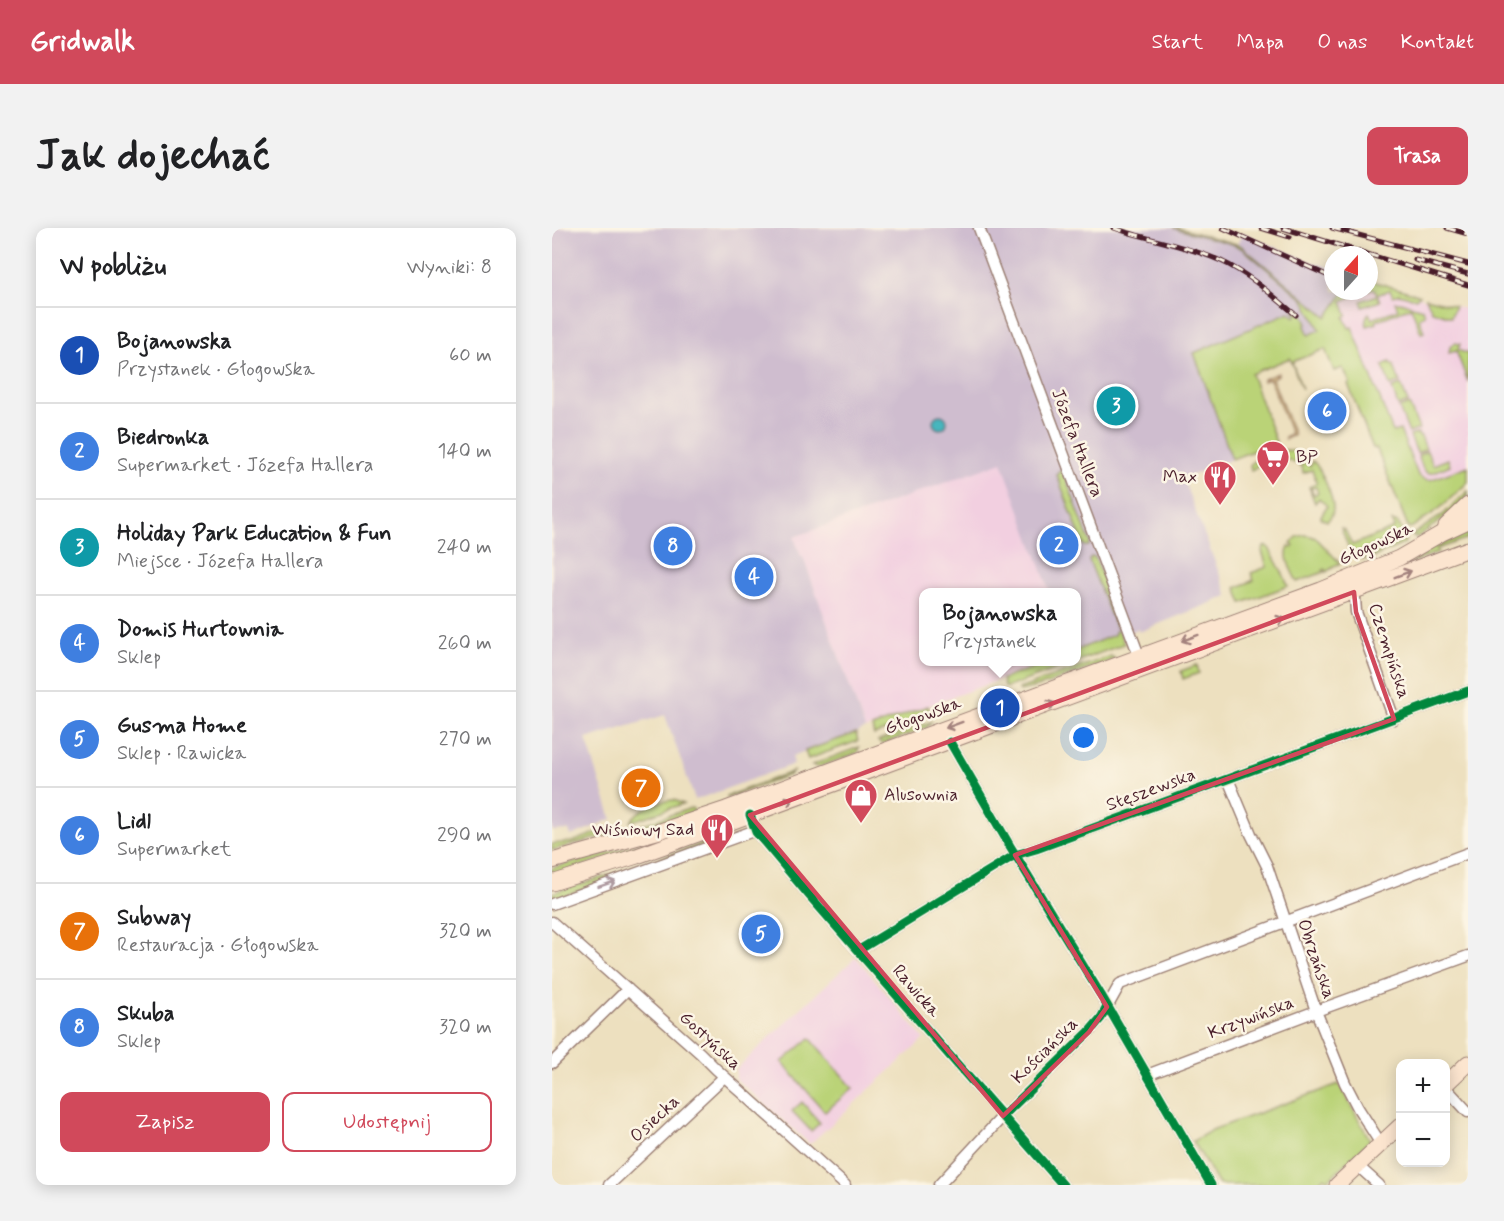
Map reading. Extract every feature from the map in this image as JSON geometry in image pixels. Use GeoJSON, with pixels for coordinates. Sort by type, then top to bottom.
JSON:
{"type":"FeatureCollection","features":[{"type":"Feature","properties":{"kind":"main road"},"geometry":{"type":"LineString","coordinates":[[1427,541],[1448,525],[1468,505]]}},
{"type":"Feature","properties":{"kind":"main road","name":"Głogowska"},"geometry":{"type":"LineString","coordinates":[[552,883],[637,856],[950,742],[1367,572],[1399,558],[1468,521]]}},
{"type":"Feature","properties":{"kind":"main road","name":"Głogowska"},"geometry":{"type":"LineString","coordinates":[[552,861],[699,819],[1142,663],[1354,592],[1461,554],[1468,549]]}},
{"type":"Feature","properties":{"kind":"main road"},"geometry":{"type":"LineString","coordinates":[[1450,1080],[1468,1063]]}},
{"type":"Feature","properties":{"kind":"main road"},"geometry":{"type":"LineString","coordinates":[[1338,1185],[1396,1130]]}},
{"type":"Feature","properties":{"kind":"street","name":"Józefa Hallera"},"geometry":{"type":"LineString","coordinates":[[979,228],[1142,663]]}},
{"type":"Feature","properties":{"kind":"street","name":"Czempińska"},"geometry":{"type":"LineString","coordinates":[[1354,592],[1356,612],[1394,719]]}},
{"type":"Feature","properties":{"kind":"street","name":"Stęszewska"},"geometry":{"type":"LineString","coordinates":[[859,950],[1015,855],[1468,691]]}},
{"type":"Feature","properties":{"kind":"street"},"geometry":{"type":"LineString","coordinates":[[950,742],[1211,1185]]}},
{"type":"Feature","properties":{"kind":"street","name":"Obrzańska"},"geometry":{"type":"LineString","coordinates":[[1228,779],[1267,866],[1316,1011],[1345,1083],[1381,1144]]}},
{"type":"Feature","properties":{"kind":"street","name":"Rawicka"},"geometry":{"type":"LineString","coordinates":[[750,815],[756,830],[809,895],[1063,1185]]}},
{"type":"Feature","properties":{"kind":"street"},"geometry":{"type":"LineString","coordinates":[[552,904],[756,830]]}},
{"type":"Feature","properties":{"kind":"street","name":"Kościańska"},"geometry":{"type":"LineString","coordinates":[[939,1185],[1003,1116],[1089,1032],[1101,1018],[1120,984],[1126,980],[1468,853]]}},
{"type":"Feature","properties":{"kind":"street","name":"Gostyńska"},"geometry":{"type":"LineString","coordinates":[[552,922],[845,1185]]}},
{"type":"Feature","properties":{"kind":"street","name":"Krzywińska"},"geometry":{"type":"LineString","coordinates":[[1147,1075],[1468,956]]}},
{"type":"Feature","properties":{"kind":"street"},"geometry":{"type":"LineString","coordinates":[[552,1063],[628,989]]}},
{"type":"Feature","properties":{"kind":"street","name":"Osiecka"},"geometry":{"type":"LineString","coordinates":[[609,1185],[724,1077]]}},
{"type":"Feature","properties":{"kind":"street"},"geometry":{"type":"LineString","coordinates":[[1450,1093],[1468,1112]]}},
{"type":"Feature","properties":{"kind":"street"},"geometry":{"type":"LineString","coordinates":[[1358,1166],[1379,1185]]}},
{"type":"Feature","properties":{"kind":"highlighted area"},"geometry":{"type":"Polygon","coordinates":[[[1354,592],[1356,612],[1394,719],[1015,855],[1107,1007],[1089,1032],[1003,1116],[750,815],[1354,592]]]}},
{"type":"Feature","properties":{"kind":"shaded area"},"geometry":{"type":"Polygon","coordinates":[[[552,228],[1178,228],[1237,244],[1243,233],[1324,265],[1324,300],[1339,300],[1327,317],[1335,337],[1194,353],[1232,459],[1183,479],[1228,596],[1139,632],[1138,629],[1081,650],[1081,588],[1049,588],[1002,462],[794,537],[865,729],[792,756],[794,764],[695,800],[665,715],[586,739],[612,819],[571,836],[569,830],[552,831],[552,228]]]}},
{"type":"Feature","properties":{"kind":"shaded area"},"geometry":{"type":"Polygon","coordinates":[[[1378,284],[1454,308],[1455,306],[1468,310],[1468,474],[1431,515],[1327,317],[1339,300],[1378,300],[1378,284]]]}},
{"type":"Feature","properties":{"kind":"shaded area"},"geometry":{"type":"Polygon","coordinates":[[[1003,461],[1049,588],[919,588],[919,666],[1037,666],[865,729],[794,537],[1003,461]]]}},
{"type":"Feature","properties":{"kind":"shaded area"},"geometry":{"type":"Polygon","coordinates":[[[856,957],[924,1039],[810,1144],[736,1079],[736,1069],[856,957]]]}},
{"type":"Feature","properties":{"kind":"green space"},"geometry":{"type":"Polygon","coordinates":[[[1173,228],[1240,245],[1327,317],[1339,300],[1344,300],[1342,301],[1347,315],[1344,317],[1349,328],[1352,327],[1393,432],[1400,430],[1418,475],[1430,480],[1468,466],[1468,482],[1439,509],[1409,529],[1377,449],[1373,448],[1343,368],[1334,371],[1325,349],[1292,362],[1302,389],[1290,358],[1251,374],[1276,442],[1232,459],[1194,353],[1289,312],[1295,317],[1297,314],[1293,310],[1303,314],[1309,335],[1320,330],[1304,300],[1243,249],[1173,228]]]}},
{"type":"Feature","properties":{"kind":"green space"},"geometry":{"type":"Polygon","coordinates":[[[1378,283],[1420,295],[1416,299],[1399,294],[1393,296],[1390,290],[1378,295],[1378,283]]]}},
{"type":"Feature","properties":{"kind":"green space"},"geometry":{"type":"Polygon","coordinates":[[[1378,297],[1380,301],[1363,307],[1361,301],[1378,300],[1378,297]]]}},
{"type":"Feature","properties":{"kind":"green space"},"geometry":{"type":"Polygon","coordinates":[[[1426,298],[1455,306],[1451,317],[1432,311],[1426,298]]]}},
{"type":"Feature","properties":{"kind":"green space"},"geometry":{"type":"Polygon","coordinates":[[[1395,302],[1423,309],[1425,315],[1419,318],[1424,332],[1421,333],[1411,307],[1367,326],[1366,319],[1369,313],[1372,319],[1398,309],[1395,302]]]}},
{"type":"Feature","properties":{"kind":"green space"},"geometry":{"type":"Polygon","coordinates":[[[1455,343],[1460,344],[1458,350],[1468,354],[1468,382],[1456,351],[1449,353],[1450,347],[1455,343]]]}},
{"type":"Feature","properties":{"kind":"green space"},"geometry":{"type":"Polygon","coordinates":[[[1390,362],[1400,382],[1390,386],[1383,366],[1390,362]]]}},
{"type":"Feature","properties":{"kind":"green space"},"geometry":{"type":"Polygon","coordinates":[[[1401,385],[1408,402],[1398,406],[1392,388],[1401,385]]]}},
{"type":"Feature","properties":{"kind":"green space"},"geometry":{"type":"Polygon","coordinates":[[[1409,404],[1419,429],[1409,433],[1399,408],[1409,404]]]}},
{"type":"Feature","properties":{"kind":"green space"},"geometry":{"type":"Polygon","coordinates":[[[1418,433],[1426,449],[1417,453],[1410,436],[1418,433]]]}},
{"type":"Feature","properties":{"kind":"green space"},"geometry":{"type":"Polygon","coordinates":[[[1285,450],[1298,453],[1297,464],[1275,457],[1251,470],[1252,462],[1285,450]]]}},
{"type":"Feature","properties":{"kind":"green space"},"geometry":{"type":"Polygon","coordinates":[[[1427,451],[1433,465],[1448,459],[1450,465],[1427,473],[1418,455],[1427,451]]]}},
{"type":"Feature","properties":{"kind":"green space"},"geometry":{"type":"Polygon","coordinates":[[[1301,461],[1310,466],[1313,461],[1320,470],[1333,509],[1332,516],[1327,521],[1321,516],[1327,506],[1319,498],[1315,503],[1311,493],[1314,495],[1318,493],[1316,487],[1311,488],[1311,492],[1309,487],[1317,483],[1312,470],[1303,473],[1302,466],[1299,465],[1301,461]]]}},
{"type":"Feature","properties":{"kind":"green space"},"geometry":{"type":"Polygon","coordinates":[[[1059,471],[1063,471],[1090,542],[1089,546],[1083,544],[1057,475],[1059,471]]]}},
{"type":"Feature","properties":{"kind":"green space"},"geometry":{"type":"Polygon","coordinates":[[[1468,491],[1468,496],[1451,513],[1417,537],[1412,535],[1444,514],[1468,491]]]}},
{"type":"Feature","properties":{"kind":"green space"},"geometry":{"type":"Polygon","coordinates":[[[1392,521],[1398,523],[1403,532],[1352,556],[1341,528],[1345,530],[1352,545],[1394,528],[1392,521]]]}},
{"type":"Feature","properties":{"kind":"green space"},"geometry":{"type":"Polygon","coordinates":[[[1468,531],[1468,538],[1437,549],[1438,552],[1410,563],[1435,546],[1468,531]]]}},
{"type":"Feature","properties":{"kind":"green space"},"geometry":{"type":"Polygon","coordinates":[[[1304,535],[1316,538],[1340,563],[1326,572],[1325,569],[1324,572],[1297,582],[1289,564],[1287,551],[1289,547],[1294,546],[1291,544],[1297,537],[1304,535]]]}},
{"type":"Feature","properties":{"kind":"green space"},"geometry":{"type":"Polygon","coordinates":[[[1405,539],[1403,544],[1369,559],[1360,560],[1405,539]]]}},
{"type":"Feature","properties":{"kind":"green space"},"geometry":{"type":"Polygon","coordinates":[[[1266,546],[1288,586],[1242,603],[1236,588],[1254,580],[1251,573],[1267,567],[1262,551],[1266,546]]]}},
{"type":"Feature","properties":{"kind":"green space"},"geometry":{"type":"Polygon","coordinates":[[[1095,557],[1118,627],[1115,626],[1089,560],[1095,557]]]}},
{"type":"Feature","properties":{"kind":"green space"},"geometry":{"type":"Polygon","coordinates":[[[1116,630],[1119,630],[1124,644],[1081,660],[1081,648],[1114,635],[1116,630]]]}},
{"type":"Feature","properties":{"kind":"green space"},"geometry":{"type":"Polygon","coordinates":[[[1111,656],[1115,659],[1044,685],[1020,691],[1019,689],[1111,656]]]}},
{"type":"Feature","properties":{"kind":"green space"},"geometry":{"type":"Polygon","coordinates":[[[1197,665],[1199,673],[1183,679],[1181,671],[1197,665]]]}},
{"type":"Feature","properties":{"kind":"green space"},"geometry":{"type":"Polygon","coordinates":[[[1037,666],[1064,666],[1008,687],[1004,687],[1002,679],[1037,666]]]}},
{"type":"Feature","properties":{"kind":"green space"},"geometry":{"type":"Polygon","coordinates":[[[928,706],[931,714],[874,735],[872,727],[928,706]]]}},
{"type":"Feature","properties":{"kind":"green space"},"geometry":{"type":"Polygon","coordinates":[[[931,722],[926,728],[882,744],[878,741],[931,722]]]}},
{"type":"Feature","properties":{"kind":"green space"},"geometry":{"type":"Polygon","coordinates":[[[856,733],[858,741],[808,759],[805,751],[856,733]]]}},
{"type":"Feature","properties":{"kind":"green space"},"geometry":{"type":"Polygon","coordinates":[[[859,747],[857,753],[818,767],[812,765],[859,747]]]}},
{"type":"Feature","properties":{"kind":"green space"},"geometry":{"type":"Polygon","coordinates":[[[794,771],[789,775],[727,798],[727,796],[794,771]]]}},
{"type":"Feature","properties":{"kind":"green space"},"geometry":{"type":"Polygon","coordinates":[[[674,800],[683,804],[630,822],[633,817],[649,806],[674,800]]]}},
{"type":"Feature","properties":{"kind":"green space"},"geometry":{"type":"Polygon","coordinates":[[[692,808],[695,812],[629,833],[627,831],[628,829],[692,808]]]}},
{"type":"Feature","properties":{"kind":"green space"},"geometry":{"type":"Polygon","coordinates":[[[607,829],[613,829],[608,835],[552,850],[552,844],[572,842],[607,829]]]}},
{"type":"Feature","properties":{"kind":"green space"},"geometry":{"type":"Polygon","coordinates":[[[690,829],[673,837],[552,875],[552,868],[690,829]]]}},
{"type":"Feature","properties":{"kind":"green space"},"geometry":{"type":"Polygon","coordinates":[[[730,830],[728,837],[552,900],[552,893],[700,844],[730,830]]]}},
{"type":"Feature","properties":{"kind":"green space"},"geometry":{"type":"Polygon","coordinates":[[[810,1038],[853,1088],[825,1112],[782,1062],[810,1038]]]}},
{"type":"Feature","properties":{"kind":"green space"},"geometry":{"type":"Polygon","coordinates":[[[1339,1084],[1370,1140],[1328,1180],[1325,1177],[1315,1185],[1219,1185],[1193,1141],[1212,1130],[1339,1084]]]}},
{"type":"Feature","properties":{"kind":"green space"},"geometry":{"type":"Polygon","coordinates":[[[802,1102],[820,1123],[811,1131],[792,1111],[802,1102]]]}},
{"type":"Feature","properties":{"kind":"sand"},"geometry":{"type":"Polygon","coordinates":[[[1278,373],[1272,378],[1294,435],[1285,439],[1291,434],[1270,379],[1263,381],[1278,373]]]}},
{"type":"Feature","properties":{"kind":"water"},"geometry":{"type":"Polygon","coordinates":[[[937,415],[943,415],[947,422],[943,429],[937,429],[933,425],[933,419],[937,415]]]}},
{"type":"Feature","properties":{"kind":"railway"},"geometry":{"type":"LineString","coordinates":[[1114,228],[1221,261],[1251,279],[1296,315]]}},
{"type":"Feature","properties":{"kind":"railway"},"geometry":{"type":"LineString","coordinates":[[1223,228],[1324,274]]}},
{"type":"Feature","properties":{"kind":"railway"},"geometry":{"type":"LineString","coordinates":[[1261,228],[1290,237]]}},
{"type":"Feature","properties":{"kind":"railway"},"geometry":{"type":"LineString","coordinates":[[1283,228],[1468,285]]}},
{"type":"Feature","properties":{"kind":"railway"},"geometry":{"type":"LineString","coordinates":[[1332,228],[1468,264]]}},
{"type":"Feature","properties":{"kind":"railway"},"geometry":{"type":"LineString","coordinates":[[1447,228],[1468,234]]}},
{"type":"Feature","properties":{"kind":"railway"},"geometry":{"type":"LineString","coordinates":[[1415,260],[1468,274]]}},
{"type":"Feature","properties":{"kind":"cycle path"},"geometry":{"type":"LineString","coordinates":[[859,950],[1015,855],[1468,691]]}},
{"type":"Feature","properties":{"kind":"cycle path"},"geometry":{"type":"LineString","coordinates":[[950,742],[1211,1185]]}},
{"type":"Feature","properties":{"kind":"cycle path"},"geometry":{"type":"LineString","coordinates":[[750,815],[756,832],[809,895],[1063,1185]]}},
{"type":"Feature","properties":{"kind":"cycle path"},"geometry":{"type":"LineString","coordinates":[[1003,1116],[1089,1032],[1107,1007]]}},
{"type":"Feature","properties":{"kind":"place","name":"Holiday Park Education & Fun"},"geometry":{"type":"Point","coordinates":[1116,406]}},
{"type":"Feature","properties":{"kind":"place","name":"Lidl"},"geometry":{"type":"Point","coordinates":[1327,411]}},
{"type":"Feature","properties":{"kind":"place","name":"BP"},"geometry":{"type":"Point","coordinates":[1273,486]}},
{"type":"Feature","properties":{"kind":"place","name":"Max"},"geometry":{"type":"Point","coordinates":[1220,506]}},
{"type":"Feature","properties":{"kind":"place","name":"Biedronka"},"geometry":{"type":"Point","coordinates":[1059,545]}},
{"type":"Feature","properties":{"kind":"place","name":"Skuba"},"geometry":{"type":"Point","coordinates":[673,546]}},
{"type":"Feature","properties":{"kind":"place","name":"Domis Hurtownia"},"geometry":{"type":"Point","coordinates":[754,577]}},
{"type":"Feature","properties":{"kind":"place","name":"Bojanowska"},"geometry":{"type":"Point","coordinates":[1000,708]}},
{"type":"Feature","properties":{"kind":"place","name":"Subway"},"geometry":{"type":"Point","coordinates":[641,788]}},
{"type":"Feature","properties":{"kind":"place","name":"Alusownia"},"geometry":{"type":"Point","coordinates":[861,824]}},
{"type":"Feature","properties":{"kind":"place","name":"Wiśniowy Sad"},"geometry":{"type":"Point","coordinates":[717,859]}},
{"type":"Feature","properties":{"kind":"place","name":"Gusma Home"},"geometry":{"type":"Point","coordinates":[761,934]}}]}
